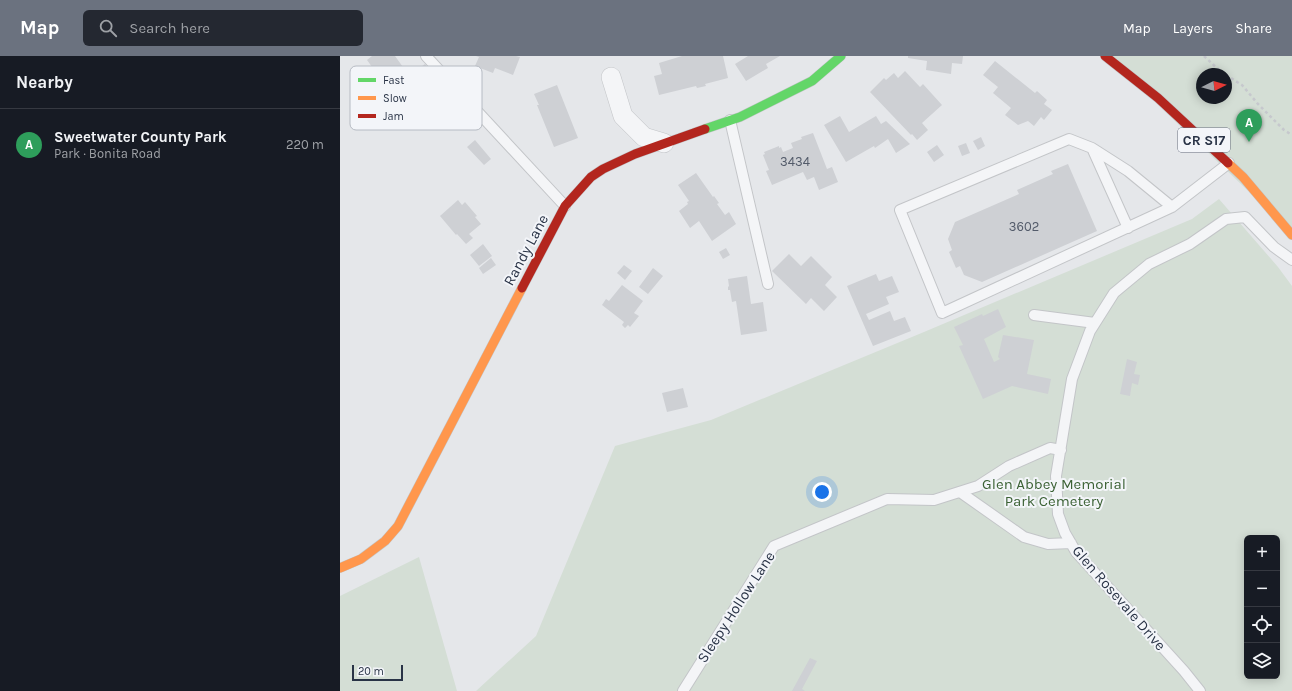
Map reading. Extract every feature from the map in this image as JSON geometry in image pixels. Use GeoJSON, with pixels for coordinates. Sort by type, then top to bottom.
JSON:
{"type":"FeatureCollection","features":[{"type":"Feature","properties":{"kind":"street","name":"Randy Lane"},"geometry":{"type":"LineString","coordinates":[[340,568],[361,559],[385,541],[398,526],[565,206],[591,177],[603,169],[634,154],[740,117],[812,82],[841,56]]}},
{"type":"Feature","properties":{"kind":"street","name":"CR S17"},"geometry":{"type":"LineString","coordinates":[[1104,56],[1158,98],[1243,177],[1292,236]]}},
{"type":"Feature","properties":{"kind":"street"},"geometry":{"type":"LineString","coordinates":[[611,77],[623,116],[644,137],[664,143]]}},
{"type":"Feature","properties":{"kind":"lane"},"geometry":{"type":"LineString","coordinates":[[426,56],[435,66]]}},
{"type":"Feature","properties":{"kind":"lane"},"geometry":{"type":"LineString","coordinates":[[482,116],[565,206]]}},
{"type":"Feature","properties":{"kind":"lane"},"geometry":{"type":"LineString","coordinates":[[730,120],[768,284]]}},
{"type":"Feature","properties":{"kind":"lane"},"geometry":{"type":"LineString","coordinates":[[1172,207],[1128,171],[1092,148],[1069,139],[900,210],[942,313],[1172,207],[1228,163]]}},
{"type":"Feature","properties":{"kind":"lane"},"geometry":{"type":"LineString","coordinates":[[1092,148],[1128,228]]}},
{"type":"Feature","properties":{"kind":"lane","name":"Glen Rosevale Drive"},"geometry":{"type":"LineString","coordinates":[[1200,691],[1184,671],[1076,552],[1065,533],[1058,514],[1056,476],[1072,379],[1090,331],[1114,293],[1149,264],[1190,244],[1226,219],[1245,217],[1274,247],[1292,260]]}},
{"type":"Feature","properties":{"kind":"lane"},"geometry":{"type":"LineString","coordinates":[[1034,315],[1095,323]]}},
{"type":"Feature","properties":{"kind":"lane","name":"Sleepy Hollow Lane"},"geometry":{"type":"LineString","coordinates":[[683,691],[774,546],[887,499],[934,500],[978,486],[1009,466],[1050,448],[1061,450]]}},
{"type":"Feature","properties":{"kind":"lane"},"geometry":{"type":"LineString","coordinates":[[960,492],[1024,537],[1048,544],[1071,543]]}},
{"type":"Feature","properties":{"kind":"path"},"geometry":{"type":"LineString","coordinates":[[1204,56],[1217,68]]}},
{"type":"Feature","properties":{"kind":"path"},"geometry":{"type":"LineString","coordinates":[[1232,79],[1242,85],[1258,104],[1284,130],[1292,135]]}},
{"type":"Feature","properties":{"kind":"green space"},"geometry":{"type":"Polygon","coordinates":[[[1107,56],[1292,56],[1292,233],[1107,56]]]}},
{"type":"Feature","properties":{"kind":"green space","name":"Glen Abbey Memorial Park Cemetery"},"geometry":{"type":"Polygon","coordinates":[[[1219,199],[1278,267],[1292,286],[1292,691],[476,691],[536,636],[615,446],[711,420],[1192,219],[1219,199]]]}},
{"type":"Feature","properties":{"kind":"green space"},"geometry":{"type":"Polygon","coordinates":[[[419,557],[457,691],[340,691],[340,596],[419,557]]]}},
{"type":"Feature","properties":{"kind":"building"},"geometry":{"type":"Polygon","coordinates":[[[372,56],[395,56],[402,66],[371,66],[367,60],[372,56]]]}},
{"type":"Feature","properties":{"kind":"building"},"geometry":{"type":"Polygon","coordinates":[[[476,56],[520,57],[513,75],[495,68],[493,73],[482,69],[482,66],[475,66],[479,57],[476,56]]]}},
{"type":"Feature","properties":{"kind":"building"},"geometry":{"type":"Polygon","coordinates":[[[682,56],[723,56],[728,78],[705,84],[706,86],[697,88],[696,86],[659,95],[654,76],[662,74],[659,63],[682,56]]]}},
{"type":"Feature","properties":{"kind":"building"},"geometry":{"type":"Polygon","coordinates":[[[748,56],[780,56],[766,64],[768,68],[746,81],[735,64],[748,56]]]}},
{"type":"Feature","properties":{"kind":"building"},"geometry":{"type":"Polygon","coordinates":[[[908,56],[963,56],[962,64],[952,63],[951,74],[926,70],[927,61],[908,58],[908,56]]]}},
{"type":"Feature","properties":{"kind":"building"},"geometry":{"type":"Polygon","coordinates":[[[995,61],[1035,93],[1037,91],[1047,100],[1044,104],[1052,110],[1044,120],[1041,117],[1034,126],[1028,121],[1018,125],[1005,115],[1011,108],[993,93],[998,87],[983,75],[995,61]]]}},
{"type":"Feature","properties":{"kind":"building"},"geometry":{"type":"Polygon","coordinates":[[[905,71],[920,87],[923,84],[942,105],[922,123],[928,130],[917,140],[870,92],[884,78],[886,80],[894,73],[898,78],[905,71]]]}},
{"type":"Feature","properties":{"kind":"building"},"geometry":{"type":"Polygon","coordinates":[[[557,85],[578,138],[554,147],[534,94],[557,85]]]}},
{"type":"Feature","properties":{"kind":"building"},"geometry":{"type":"Polygon","coordinates":[[[840,116],[849,132],[876,116],[881,124],[886,121],[910,144],[896,153],[888,139],[875,148],[874,146],[846,162],[824,125],[840,116]]]}},
{"type":"Feature","properties":{"kind":"building"},"geometry":{"type":"Polygon","coordinates":[[[813,133],[827,169],[832,167],[838,182],[819,190],[814,177],[807,180],[803,172],[772,185],[766,171],[769,170],[763,155],[765,154],[764,152],[779,146],[783,152],[793,148],[791,143],[802,139],[801,137],[813,133]]]}},
{"type":"Feature","properties":{"kind":"building"},"geometry":{"type":"Polygon","coordinates":[[[981,137],[985,146],[978,150],[973,141],[981,137]]]}},
{"type":"Feature","properties":{"kind":"building"},"geometry":{"type":"Polygon","coordinates":[[[475,140],[491,159],[484,165],[467,147],[475,140]]]}},
{"type":"Feature","properties":{"kind":"building"},"geometry":{"type":"Polygon","coordinates":[[[966,143],[970,153],[962,156],[958,146],[966,143]]]}},
{"type":"Feature","properties":{"kind":"building"},"geometry":{"type":"Polygon","coordinates":[[[937,145],[944,155],[934,162],[927,152],[937,145]]]}},
{"type":"Feature","properties":{"kind":"building"},"geometry":{"type":"Polygon","coordinates":[[[1068,164],[1097,231],[982,282],[964,275],[960,266],[956,268],[949,252],[952,250],[948,239],[955,222],[1019,194],[1017,190],[1053,174],[1051,171],[1068,164]]]}},
{"type":"Feature","properties":{"kind":"building"},"geometry":{"type":"Polygon","coordinates":[[[696,173],[719,203],[717,204],[725,215],[729,212],[736,224],[712,241],[699,221],[690,228],[679,211],[688,204],[687,202],[689,201],[678,185],[696,173]]]}},
{"type":"Feature","properties":{"kind":"building"},"geometry":{"type":"Polygon","coordinates":[[[458,200],[462,205],[465,202],[477,216],[475,217],[481,224],[469,234],[473,238],[466,244],[457,234],[456,235],[440,216],[458,200]]]}},
{"type":"Feature","properties":{"kind":"building"},"geometry":{"type":"Polygon","coordinates":[[[483,244],[492,256],[479,266],[470,255],[483,244]]]}},
{"type":"Feature","properties":{"kind":"building"},"geometry":{"type":"Polygon","coordinates":[[[726,248],[730,255],[723,259],[719,252],[726,248]]]}},
{"type":"Feature","properties":{"kind":"building"},"geometry":{"type":"Polygon","coordinates":[[[789,254],[801,266],[811,256],[832,277],[825,285],[837,297],[824,311],[811,298],[806,304],[772,271],[789,254]]]}},
{"type":"Feature","properties":{"kind":"building"},"geometry":{"type":"Polygon","coordinates":[[[491,258],[496,265],[483,274],[479,268],[491,258]]]}},
{"type":"Feature","properties":{"kind":"building"},"geometry":{"type":"Polygon","coordinates":[[[624,265],[632,271],[625,280],[617,273],[624,265]]]}},
{"type":"Feature","properties":{"kind":"building"},"geometry":{"type":"Polygon","coordinates":[[[653,268],[663,276],[648,294],[639,287],[653,268]]]}},
{"type":"Feature","properties":{"kind":"building"},"geometry":{"type":"Polygon","coordinates":[[[876,274],[879,281],[892,276],[899,292],[886,297],[889,304],[866,314],[869,320],[890,311],[894,321],[905,317],[911,331],[873,346],[847,286],[876,274]]]}},
{"type":"Feature","properties":{"kind":"building"},"geometry":{"type":"Polygon","coordinates":[[[747,276],[751,304],[763,302],[767,331],[741,335],[736,301],[732,302],[730,290],[728,290],[728,279],[747,276]]]}},
{"type":"Feature","properties":{"kind":"building"},"geometry":{"type":"Polygon","coordinates":[[[622,285],[643,301],[634,313],[639,316],[630,327],[628,325],[625,328],[622,325],[624,322],[602,305],[606,299],[609,301],[622,285]]]}},
{"type":"Feature","properties":{"kind":"building"},"geometry":{"type":"Polygon","coordinates":[[[998,309],[1006,327],[984,339],[994,362],[1000,359],[998,357],[1003,335],[1034,340],[1027,374],[1051,379],[1048,394],[1012,386],[983,399],[959,346],[963,345],[954,327],[982,314],[983,316],[998,309]]]}},
{"type":"Feature","properties":{"kind":"building"},"geometry":{"type":"Polygon","coordinates":[[[1127,359],[1137,362],[1134,374],[1140,375],[1138,385],[1132,383],[1130,396],[1120,394],[1127,359]]]}},
{"type":"Feature","properties":{"kind":"building"},"geometry":{"type":"Polygon","coordinates":[[[683,388],[688,407],[667,412],[662,393],[683,388]]]}},
{"type":"Feature","properties":{"kind":"building"},"geometry":{"type":"Polygon","coordinates":[[[810,658],[817,661],[802,689],[805,691],[792,691],[810,658]]]}},
{"type":"Feature","properties":{"kind":"traffic: fast"},"geometry":{"type":"LineString","coordinates":[[705,129],[740,117],[812,81],[841,56]]}},
{"type":"Feature","properties":{"kind":"traffic: slow"},"geometry":{"type":"LineString","coordinates":[[1228,163],[1243,177],[1292,235]]}},
{"type":"Feature","properties":{"kind":"traffic: slow"},"geometry":{"type":"LineString","coordinates":[[340,568],[361,559],[385,541],[398,526],[522,288]]}},
{"type":"Feature","properties":{"kind":"traffic: jam"},"geometry":{"type":"LineString","coordinates":[[1105,56],[1158,98],[1228,163]]}},
{"type":"Feature","properties":{"kind":"traffic: jam"},"geometry":{"type":"LineString","coordinates":[[522,288],[565,206],[591,177],[603,169],[635,154],[705,129]]}},
{"type":"Feature","properties":{"kind":"place","name":"Sweetwater County Park"},"geometry":{"type":"Point","coordinates":[1249,142]}}]}
